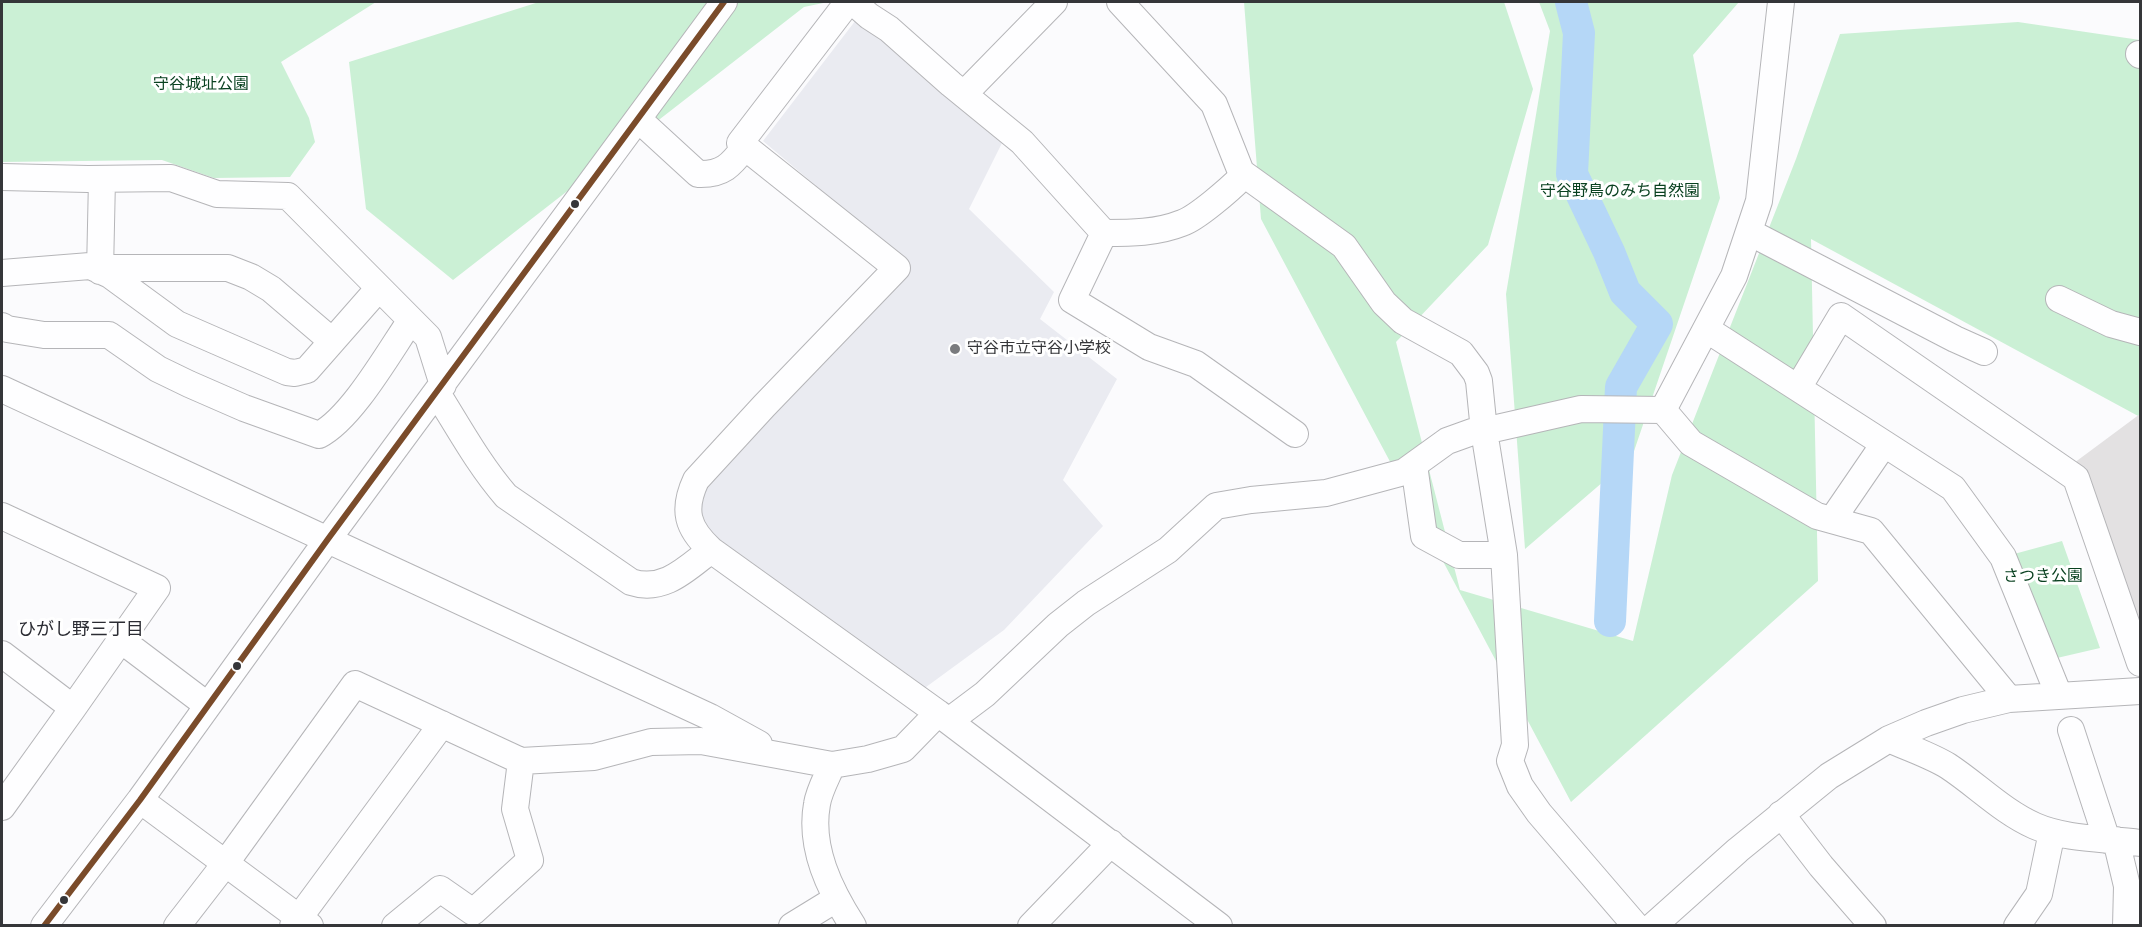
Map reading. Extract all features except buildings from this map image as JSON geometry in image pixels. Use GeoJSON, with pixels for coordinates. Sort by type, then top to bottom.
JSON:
{"type":"FeatureCollection","features":[{"type":"Feature","properties":{"kind":"street"},"geometry":{"type":"LineString","coordinates":[[44,926],[140,800],[328,539],[724,2]]}},
{"type":"Feature","properties":{"kind":"street"},"geometry":{"type":"LineString","coordinates":[[848,2],[740,143],[897,268],[696,480],[689,495],[688,518],[693,529],[711,550],[943,717],[1219,926]]}},
{"type":"Feature","properties":{"kind":"street"},"geometry":{"type":"LineString","coordinates":[[853,2],[869,16],[890,29],[1022,142],[1104,233],[1144,233],[1184,223],[1229,190],[1242,177],[1214,104],[1120,2]]}},
{"type":"Feature","properties":{"kind":"street"},"geometry":{"type":"LineString","coordinates":[[964,94],[1054,2]]}},
{"type":"Feature","properties":{"kind":"street"},"geometry":{"type":"LineString","coordinates":[[1663,410],[1734,276],[1759,201],[1781,2]]}},
{"type":"Feature","properties":{"kind":"street"},"geometry":{"type":"LineString","coordinates":[[638,119],[698,174],[711,175],[729,166],[745,147]]}},
{"type":"Feature","properties":{"kind":"street"},"geometry":{"type":"LineString","coordinates":[[1241,172],[1344,246],[1384,303],[1403,321],[1461,353],[1472,366],[1479,381],[1484,431],[1504,555],[1515,745],[1510,761],[1520,786],[1539,813],[1636,926]]}},
{"type":"Feature","properties":{"kind":"street"},"geometry":{"type":"LineString","coordinates":[[2,177],[171,178],[217,194],[288,196],[428,337],[440,389],[476,457],[506,496],[632,582],[641,585],[657,585],[670,580],[711,550]]}},
{"type":"Feature","properties":{"kind":"street"},"geometry":{"type":"LineString","coordinates":[[100,269],[102,179]]}},
{"type":"Feature","properties":{"kind":"street"},"geometry":{"type":"LineString","coordinates":[[1749,232],[1984,352]]}},
{"type":"Feature","properties":{"kind":"street"},"geometry":{"type":"LineString","coordinates":[[1104,233],[1072,300],[1149,347],[1196,364],[1295,434]]}},
{"type":"Feature","properties":{"kind":"street"},"geometry":{"type":"LineString","coordinates":[[2,273],[90,266],[100,269],[177,324],[287,372],[295,373],[307,370],[379,288]]}},
{"type":"Feature","properties":{"kind":"street"},"geometry":{"type":"LineString","coordinates":[[100,269],[213,267],[239,272],[271,289],[332,341]]}},
{"type":"Feature","properties":{"kind":"street"},"geometry":{"type":"LineString","coordinates":[[2059,299],[2111,324],[2140,332]]}},
{"type":"Feature","properties":{"kind":"street"},"geometry":{"type":"LineString","coordinates":[[1798,388],[1841,316],[2076,477],[2140,663]]}},
{"type":"Feature","properties":{"kind":"street"},"geometry":{"type":"LineString","coordinates":[[2,326],[7,329],[44,335],[109,335],[158,369],[189,384],[263,416],[319,435],[346,415],[411,320]]}},
{"type":"Feature","properties":{"kind":"street"},"geometry":{"type":"LineString","coordinates":[[1706,329],[1953,488],[2003,557],[2058,693]]}},
{"type":"Feature","properties":{"kind":"street"},"geometry":{"type":"LineString","coordinates":[[2,389],[710,717],[783,756]]}},
{"type":"Feature","properties":{"kind":"street"},"geometry":{"type":"LineString","coordinates":[[177,926],[225,864],[355,684],[521,761],[594,757],[651,742],[701,741],[832,765],[868,759],[903,749],[943,717],[985,694],[1058,625],[1086,603],[1168,550],[1216,506],[1251,500],[1326,493],[1404,472],[1447,441],[1472,432],[1581,409],[1663,410],[1691,443],[1817,516],[1871,531],[2009,699]]}},
{"type":"Feature","properties":{"kind":"street"},"geometry":{"type":"LineString","coordinates":[[1832,520],[1884,444]]}},
{"type":"Feature","properties":{"kind":"street"},"geometry":{"type":"LineString","coordinates":[[1414,465],[1424,536],[1459,555],[1504,555]]}},
{"type":"Feature","properties":{"kind":"street"},"geometry":{"type":"LineString","coordinates":[[3,519],[157,588],[3,804]]}},
{"type":"Feature","properties":{"kind":"street"},"geometry":{"type":"LineString","coordinates":[[121,640],[207,705]]}},
{"type":"Feature","properties":{"kind":"street"},"geometry":{"type":"LineString","coordinates":[[2,654],[73,708]]}},
{"type":"Feature","properties":{"kind":"street"},"geometry":{"type":"LineString","coordinates":[[1653,926],[1781,814],[1829,776],[1889,739],[1954,713],[2009,699],[2140,691]]}},
{"type":"Feature","properties":{"kind":"street"},"geometry":{"type":"LineString","coordinates":[[140,800],[301,923],[442,724]]}},
{"type":"Feature","properties":{"kind":"street"},"geometry":{"type":"LineString","coordinates":[[2071,730],[2121,841],[2127,886],[2126,926]]}},
{"type":"Feature","properties":{"kind":"street"},"geometry":{"type":"LineString","coordinates":[[1889,739],[1945,765],[1980,788],[2014,816],[2052,832],[2121,841]]}},
{"type":"Feature","properties":{"kind":"street"},"geometry":{"type":"LineString","coordinates":[[395,926],[440,889],[472,912],[530,860],[515,809],[521,761]]}},
{"type":"Feature","properties":{"kind":"street"},"geometry":{"type":"LineString","coordinates":[[832,765],[817,802],[815,823],[817,843],[836,899],[853,926]]}},
{"type":"Feature","properties":{"kind":"street"},"geometry":{"type":"LineString","coordinates":[[1781,814],[1821,866],[1873,926]]}},
{"type":"Feature","properties":{"kind":"street"},"geometry":{"type":"LineString","coordinates":[[2017,926],[2040,894],[2052,832]]}},
{"type":"Feature","properties":{"kind":"street"},"geometry":{"type":"LineString","coordinates":[[1031,926],[1111,843]]}},
{"type":"Feature","properties":{"kind":"street"},"geometry":{"type":"LineString","coordinates":[[792,926],[836,899]]}},
{"type":"Feature","properties":{"kind":"shaded area","name":"守谷市立守谷小学校"},"geometry":{"type":"Polygon","coordinates":[[[859,16],[1003,141],[969,209],[1054,292],[1040,319],[1117,379],[1063,480],[1103,526],[1004,630],[922,690],[726,547],[705,526],[696,509],[702,488],[910,265],[763,141],[859,16]]]}},
{"type":"Feature","properties":{"kind":"green space","name":"守谷城址公園"},"geometry":{"type":"Polygon","coordinates":[[[2,2],[376,2],[281,62],[309,118],[315,142],[290,177],[214,178],[162,160],[2,162],[2,2]]]}},
{"type":"Feature","properties":{"kind":"green space"},"geometry":{"type":"Polygon","coordinates":[[[539,2],[828,2],[804,7],[453,280],[366,209],[349,62],[539,2]]]}},
{"type":"Feature","properties":{"kind":"green space"},"geometry":{"type":"Polygon","coordinates":[[[1244,2],[1504,2],[1533,89],[1488,245],[1396,342],[1460,590],[1633,641],[1672,475],[1796,159],[1840,34],[2018,22],[2140,40],[2140,417],[1811,239],[1818,581],[1571,802],[1261,219],[1244,2]]]}},
{"type":"Feature","properties":{"kind":"green space","name":"守谷野鳥のみち自然園"},"geometry":{"type":"Polygon","coordinates":[[[1539,2],[1739,2],[1693,55],[1720,198],[1632,457],[1525,549],[1506,294],[1550,31],[1539,2]]]}},
{"type":"Feature","properties":{"kind":"green space","name":"さつき公園"},"geometry":{"type":"Polygon","coordinates":[[[2062,541],[2100,648],[2044,661],[2003,557],[2062,541]]]}},
{"type":"Feature","properties":{"kind":"waterway"},"geometry":{"type":"LineString","coordinates":[[1571,2],[1579,33],[1572,174],[1625,292],[1657,324],[1621,387],[1610,621]]}},
{"type":"Feature","properties":{"kind":"transit line"},"geometry":{"type":"LineString","coordinates":[[44,926],[140,800],[328,539],[724,2]]}},
{"type":"Feature","properties":{"kind":"place","name":"守谷市立守谷小学校"},"geometry":{"type":"Point","coordinates":[955,349]}},
{"type":"Feature","properties":{"kind":"district","name":"ひがし野三丁目"},"geometry":{"type":"Point","coordinates":[81,630]}}]}
